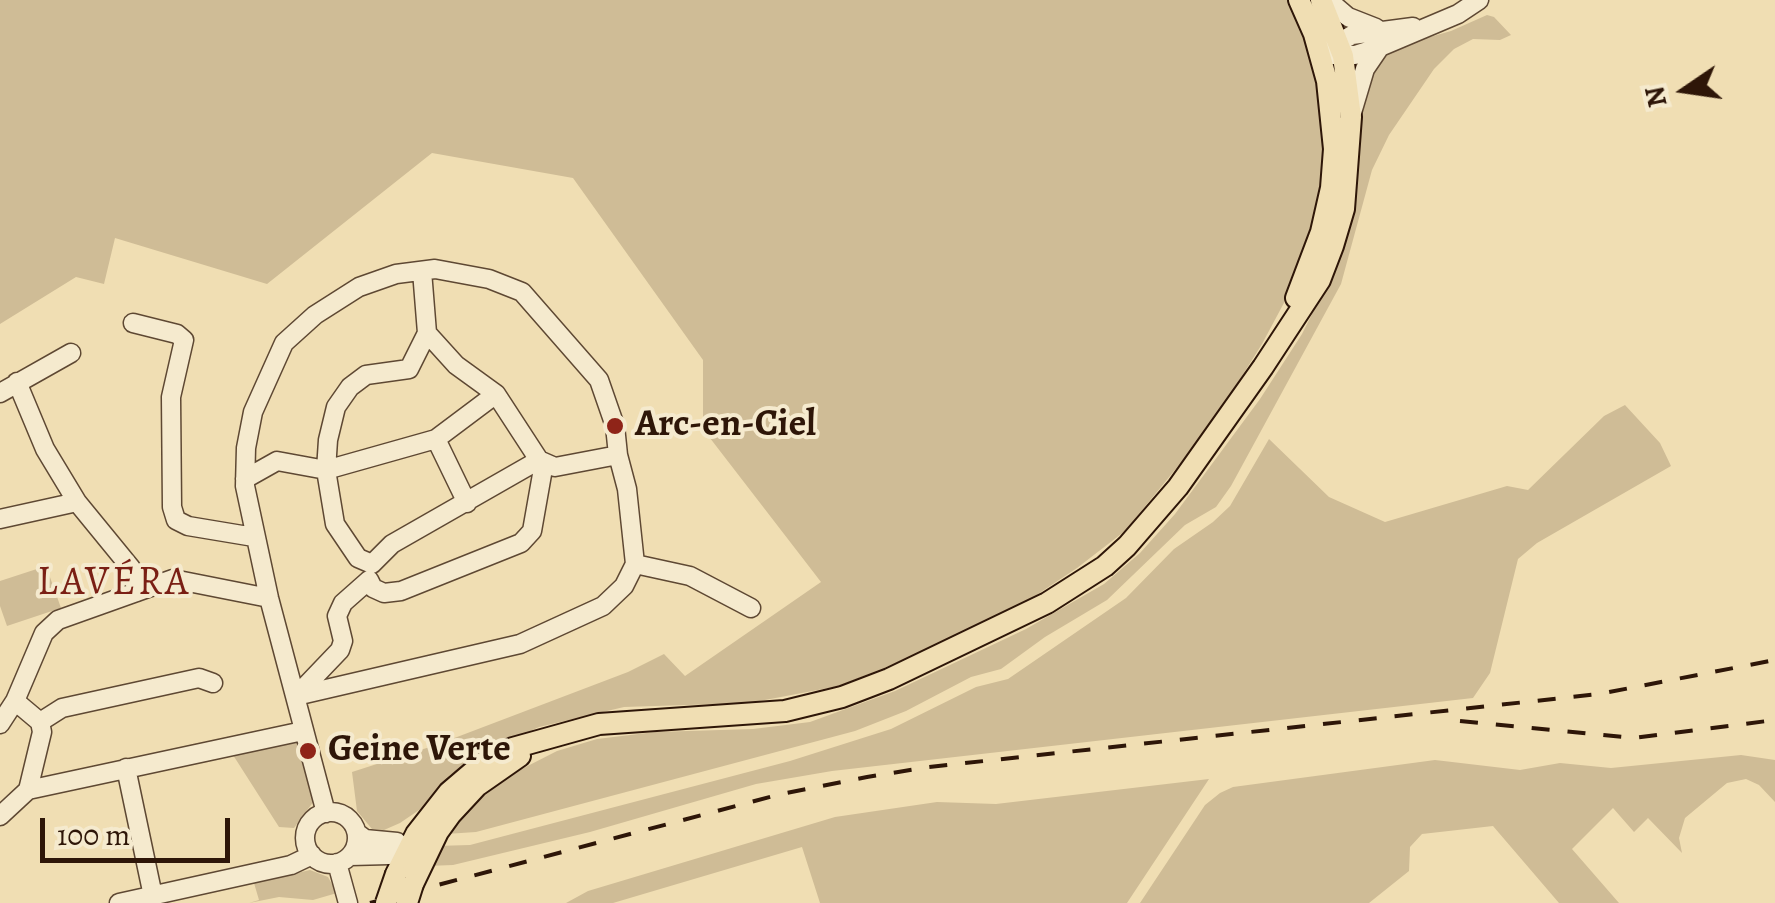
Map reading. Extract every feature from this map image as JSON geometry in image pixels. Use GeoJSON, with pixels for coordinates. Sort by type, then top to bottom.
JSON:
{"type":"FeatureCollection","features":[{"type":"Feature","properties":{"kind":"main road"},"geometry":{"type":"LineString","coordinates":[[1263,368],[1309,270],[1332,188],[1334,51],[1299,0]]}},
{"type":"Feature","properties":{"kind":"main road"},"geometry":{"type":"LineString","coordinates":[[409,875],[416,834],[449,792],[497,755],[556,734],[610,722],[757,714],[817,704],[889,679],[1017,619],[1075,586],[1126,546],[1178,487],[1263,368],[1320,280],[1334,246],[1348,179],[1351,117],[1325,0]]}},
{"type":"Feature","properties":{"kind":"main road"},"geometry":{"type":"LineString","coordinates":[[386,903],[438,832],[478,786],[556,734]]}},
{"type":"Feature","properties":{"kind":"street"},"geometry":{"type":"LineString","coordinates":[[1325,0],[1381,38]]}},
{"type":"Feature","properties":{"kind":"street"},"geometry":{"type":"LineString","coordinates":[[1334,51],[1352,35],[1381,38],[1458,14],[1479,0]]}},
{"type":"Feature","properties":{"kind":"street"},"geometry":{"type":"LineString","coordinates":[[1351,117],[1365,69],[1381,38]]}},
{"type":"Feature","properties":{"kind":"street"},"geometry":{"type":"LineString","coordinates":[[296,696],[520,644],[602,606],[624,586],[635,564],[616,426],[599,380],[522,292],[488,279],[435,269],[396,274],[359,287],[315,315],[284,343],[253,412],[245,479],[254,537],[326,812]]}},
{"type":"Feature","properties":{"kind":"street"},"geometry":{"type":"LineString","coordinates":[[422,271],[428,333],[409,369],[366,375],[350,387],[336,407],[328,440],[326,470],[334,524],[371,572],[373,588],[384,593],[401,590],[521,543],[532,531],[542,462]]}},
{"type":"Feature","properties":{"kind":"street"},"geometry":{"type":"LineString","coordinates":[[133,323],[177,334],[184,340],[171,397],[172,506],[176,520],[188,526],[254,537]]}},
{"type":"Feature","properties":{"kind":"street"},"geometry":{"type":"LineString","coordinates":[[428,333],[456,365],[496,394],[542,462],[555,467],[618,455]]}},
{"type":"Feature","properties":{"kind":"street"},"geometry":{"type":"LineString","coordinates":[[0,393],[71,353]]}},
{"type":"Feature","properties":{"kind":"street"},"geometry":{"type":"LineString","coordinates":[[17,382],[45,449],[77,502],[131,568],[137,592]]}},
{"type":"Feature","properties":{"kind":"street"},"geometry":{"type":"LineString","coordinates":[[245,479],[278,462],[326,470],[436,439],[496,394]]}},
{"type":"Feature","properties":{"kind":"street"},"geometry":{"type":"LineString","coordinates":[[436,439],[467,504]]}},
{"type":"Feature","properties":{"kind":"street"},"geometry":{"type":"LineString","coordinates":[[296,696],[340,650],[343,641],[336,616],[392,544],[542,462]]}},
{"type":"Feature","properties":{"kind":"street"},"geometry":{"type":"LineString","coordinates":[[0,519],[77,502]]}},
{"type":"Feature","properties":{"kind":"street"},"geometry":{"type":"LineString","coordinates":[[635,564],[690,576],[751,608]]}},
{"type":"Feature","properties":{"kind":"street"},"geometry":{"type":"LineString","coordinates":[[0,724],[50,626],[58,620],[173,579],[269,598]]}},
{"type":"Feature","properties":{"kind":"street"},"geometry":{"type":"LineString","coordinates":[[40,722],[54,712],[79,704],[199,678],[213,683]]}},
{"type":"Feature","properties":{"kind":"street"},"geometry":{"type":"LineString","coordinates":[[15,701],[40,722],[42,732],[28,790]]}},
{"type":"Feature","properties":{"kind":"street"},"geometry":{"type":"LineString","coordinates":[[0,816],[28,790],[303,730]]}},
{"type":"Feature","properties":{"kind":"street"},"geometry":{"type":"LineString","coordinates":[[126,768],[153,896]]}},
{"type":"Feature","properties":{"kind":"street"},"geometry":{"type":"LineString","coordinates":[[385,840],[408,827],[449,792]]}},
{"type":"Feature","properties":{"kind":"street"},"geometry":{"type":"LineString","coordinates":[[326,812],[347,818],[365,839],[398,842],[409,875]]}},
{"type":"Feature","properties":{"kind":"street"},"geometry":{"type":"LineString","coordinates":[[326,812],[307,828],[306,845],[312,855],[323,863],[344,859],[409,875]]}},
{"type":"Feature","properties":{"kind":"street"},"geometry":{"type":"LineString","coordinates":[[347,897],[344,859],[358,842],[357,833]]}},
{"type":"Feature","properties":{"kind":"street"},"geometry":{"type":"LineString","coordinates":[[119,903],[291,865],[312,855]]}},
{"type":"Feature","properties":{"kind":"shaded area"},"geometry":{"type":"Polygon","coordinates":[[[0,0],[1291,0],[1309,40],[1322,86],[1325,189],[1293,286],[1210,427],[1125,531],[1077,568],[1029,600],[839,686],[749,703],[624,707],[539,727],[485,752],[450,775],[422,808],[400,823],[384,830],[372,829],[357,811],[352,772],[436,745],[628,672],[664,654],[685,676],[821,582],[703,429],[703,360],[573,178],[432,153],[267,284],[115,238],[104,284],[76,277],[0,324],[0,0]]]}},
{"type":"Feature","properties":{"kind":"shaded area"},"geometry":{"type":"Polygon","coordinates":[[[1487,15],[1511,35],[1500,40],[1473,39],[1454,49],[1434,69],[1389,135],[1372,170],[1341,284],[1231,486],[1216,507],[1185,525],[1107,600],[1001,669],[971,677],[906,711],[855,731],[476,832],[446,834],[473,805],[510,775],[557,751],[597,739],[655,732],[753,729],[810,722],[895,691],[1026,629],[1104,584],[1140,553],[1175,514],[1260,399],[1302,334],[1323,292],[1360,106],[1376,61],[1391,48],[1451,31],[1487,15]]]}},
{"type":"Feature","properties":{"kind":"shaded area"},"geometry":{"type":"Polygon","coordinates":[[[1625,405],[1660,443],[1671,466],[1537,543],[1518,559],[1490,673],[1473,698],[832,771],[756,784],[590,832],[453,865],[427,866],[436,846],[470,845],[790,761],[891,729],[976,687],[1008,679],[1126,598],[1174,549],[1213,522],[1230,506],[1269,439],[1329,497],[1385,522],[1507,486],[1528,490],[1604,416],[1625,405]]]}},
{"type":"Feature","properties":{"kind":"shaded area"},"geometry":{"type":"Polygon","coordinates":[[[46,566],[61,608],[7,626],[0,606],[0,581],[46,566]]]}},
{"type":"Feature","properties":{"kind":"shaded area"},"geometry":{"type":"Polygon","coordinates":[[[297,737],[314,801],[294,828],[279,827],[233,755],[297,737]]]}},
{"type":"Feature","properties":{"kind":"shaded area"},"geometry":{"type":"Polygon","coordinates":[[[1741,755],[1775,760],[1775,802],[1759,785],[1746,779],[1727,783],[1685,818],[1679,838],[1682,853],[1648,818],[1634,832],[1613,808],[1572,849],[1619,903],[1559,903],[1493,826],[1422,834],[1410,847],[1409,871],[1369,903],[1140,903],[1205,805],[1233,787],[1435,760],[1520,770],[1560,763],[1611,768],[1741,755]]]}},
{"type":"Feature","properties":{"kind":"shaded area"},"geometry":{"type":"Polygon","coordinates":[[[1209,779],[1127,903],[820,903],[802,847],[613,903],[566,903],[588,891],[835,817],[937,802],[996,804],[1209,779]]]}},
{"type":"Feature","properties":{"kind":"shaded area"},"geometry":{"type":"Polygon","coordinates":[[[310,870],[328,877],[337,893],[313,900],[279,897],[249,903],[259,900],[254,883],[310,870]]]}},
{"type":"Feature","properties":{"kind":"railway"},"geometry":{"type":"LineString","coordinates":[[370,903],[781,794],[867,777],[1599,694],[1775,660]]}},
{"type":"Feature","properties":{"kind":"railway"},"geometry":{"type":"LineString","coordinates":[[1460,721],[1634,738],[1775,720]]}},
{"type":"Feature","properties":{"kind":"place","name":"Arc-en-Ciel"},"geometry":{"type":"Point","coordinates":[615,426]}},
{"type":"Feature","properties":{"kind":"place","name":"Geine Verte"},"geometry":{"type":"Point","coordinates":[308,751]}},
{"type":"Feature","properties":{"kind":"district","name":"LAVÉRA"},"geometry":{"type":"Point","coordinates":[114,584]}}]}
